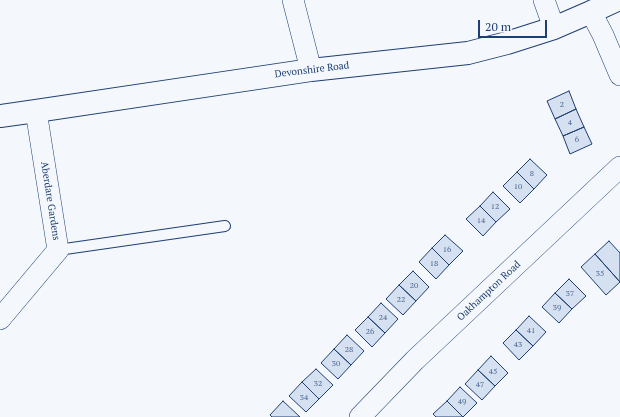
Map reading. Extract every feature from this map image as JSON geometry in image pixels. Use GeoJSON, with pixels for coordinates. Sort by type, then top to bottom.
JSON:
{"type":"FeatureCollection","features":[{"type":"Feature","properties":{"kind":"street"},"geometry":{"type":"LineString","coordinates":[[293,0],[311,70]]}},
{"type":"Feature","properties":{"kind":"street"},"geometry":{"type":"LineString","coordinates":[[544,0],[554,28]]}},
{"type":"Feature","properties":{"kind":"street","name":"Devonshire Road"},"geometry":{"type":"LineString","coordinates":[[0,116],[311,70],[468,53],[507,43],[554,28],[617,0]]}},
{"type":"Feature","properties":{"kind":"street"},"geometry":{"type":"LineString","coordinates":[[591,12],[603,34],[620,75]]}},
{"type":"Feature","properties":{"kind":"street","name":"Aberdare Gardens"},"geometry":{"type":"LineString","coordinates":[[0,319],[58,250],[36,111]]}},
{"type":"Feature","properties":{"kind":"street","name":"Oakhampton Road"},"geometry":{"type":"LineString","coordinates":[[360,417],[415,360],[620,167]]}},
{"type":"Feature","properties":{"kind":"lane"},"geometry":{"type":"LineString","coordinates":[[58,250],[225,226]]}},
{"type":"Feature","properties":{"kind":"building"},"geometry":{"type":"Polygon","coordinates":[[[569,91],[576,109],[555,119],[547,101],[569,91]]]}},
{"type":"Feature","properties":{"kind":"building"},"geometry":{"type":"Polygon","coordinates":[[[576,109],[584,127],[563,136],[555,119],[576,109]]]}},
{"type":"Feature","properties":{"kind":"building"},"geometry":{"type":"Polygon","coordinates":[[[584,127],[592,144],[570,154],[563,136],[584,127]]]}},
{"type":"Feature","properties":{"kind":"building"},"geometry":{"type":"Polygon","coordinates":[[[530,159],[547,175],[534,189],[517,172],[530,159]]]}},
{"type":"Feature","properties":{"kind":"building"},"geometry":{"type":"Polygon","coordinates":[[[517,172],[534,189],[520,203],[503,186],[517,172]]]}},
{"type":"Feature","properties":{"kind":"building"},"geometry":{"type":"Polygon","coordinates":[[[493,192],[510,209],[496,222],[480,206],[493,192]]]}},
{"type":"Feature","properties":{"kind":"building"},"geometry":{"type":"Polygon","coordinates":[[[480,206],[496,222],[483,236],[466,219],[480,206]]]}},
{"type":"Feature","properties":{"kind":"building"},"geometry":{"type":"Polygon","coordinates":[[[445,235],[463,251],[449,265],[432,248],[445,235]]]}},
{"type":"Feature","properties":{"kind":"building"},"geometry":{"type":"Polygon","coordinates":[[[609,241],[620,253],[620,282],[595,254],[609,241]]]}},
{"type":"Feature","properties":{"kind":"building"},"geometry":{"type":"Polygon","coordinates":[[[432,248],[449,265],[436,279],[419,262],[432,248]]]}},
{"type":"Feature","properties":{"kind":"building"},"geometry":{"type":"Polygon","coordinates":[[[595,254],[620,282],[606,295],[581,267],[595,254]]]}},
{"type":"Feature","properties":{"kind":"building"},"geometry":{"type":"Polygon","coordinates":[[[413,271],[429,287],[416,301],[399,285],[413,271]]]}},
{"type":"Feature","properties":{"kind":"building"},"geometry":{"type":"Polygon","coordinates":[[[569,279],[586,296],[572,309],[555,293],[569,279]]]}},
{"type":"Feature","properties":{"kind":"building"},"geometry":{"type":"Polygon","coordinates":[[[399,285],[416,301],[403,315],[386,299],[399,285]]]}},
{"type":"Feature","properties":{"kind":"building"},"geometry":{"type":"Polygon","coordinates":[[[555,293],[572,309],[559,323],[542,307],[555,293]]]}},
{"type":"Feature","properties":{"kind":"building"},"geometry":{"type":"Polygon","coordinates":[[[381,303],[398,319],[385,333],[368,317],[381,303]]]}},
{"type":"Feature","properties":{"kind":"building"},"geometry":{"type":"Polygon","coordinates":[[[529,316],[546,332],[533,346],[516,330],[529,316]]]}},
{"type":"Feature","properties":{"kind":"building"},"geometry":{"type":"Polygon","coordinates":[[[368,317],[385,333],[372,347],[355,330],[368,317]]]}},
{"type":"Feature","properties":{"kind":"building"},"geometry":{"type":"Polygon","coordinates":[[[516,330],[533,346],[519,360],[503,343],[516,330]]]}},
{"type":"Feature","properties":{"kind":"building"},"geometry":{"type":"Polygon","coordinates":[[[347,335],[364,351],[351,365],[334,349],[347,335]]]}},
{"type":"Feature","properties":{"kind":"building"},"geometry":{"type":"Polygon","coordinates":[[[334,349],[351,365],[338,379],[321,363],[334,349]]]}},
{"type":"Feature","properties":{"kind":"building"},"geometry":{"type":"Polygon","coordinates":[[[491,356],[508,373],[495,386],[478,370],[491,356]]]}},
{"type":"Feature","properties":{"kind":"building"},"geometry":{"type":"Polygon","coordinates":[[[316,369],[333,385],[319,399],[302,382],[316,369]]]}},
{"type":"Feature","properties":{"kind":"building"},"geometry":{"type":"Polygon","coordinates":[[[478,370],[495,386],[482,400],[465,384],[478,370]]]}},
{"type":"Feature","properties":{"kind":"building"},"geometry":{"type":"Polygon","coordinates":[[[302,382],[319,399],[306,412],[289,396],[302,382]]]}},
{"type":"Feature","properties":{"kind":"building"},"geometry":{"type":"Polygon","coordinates":[[[460,387],[477,403],[463,417],[447,401],[460,387]]]}},
{"type":"Feature","properties":{"kind":"building"},"geometry":{"type":"Polygon","coordinates":[[[283,401],[300,417],[272,417],[270,415],[283,401]]]}},
{"type":"Feature","properties":{"kind":"building"},"geometry":{"type":"Polygon","coordinates":[[[447,401],[463,417],[436,417],[433,414],[447,401]]]}}]}
